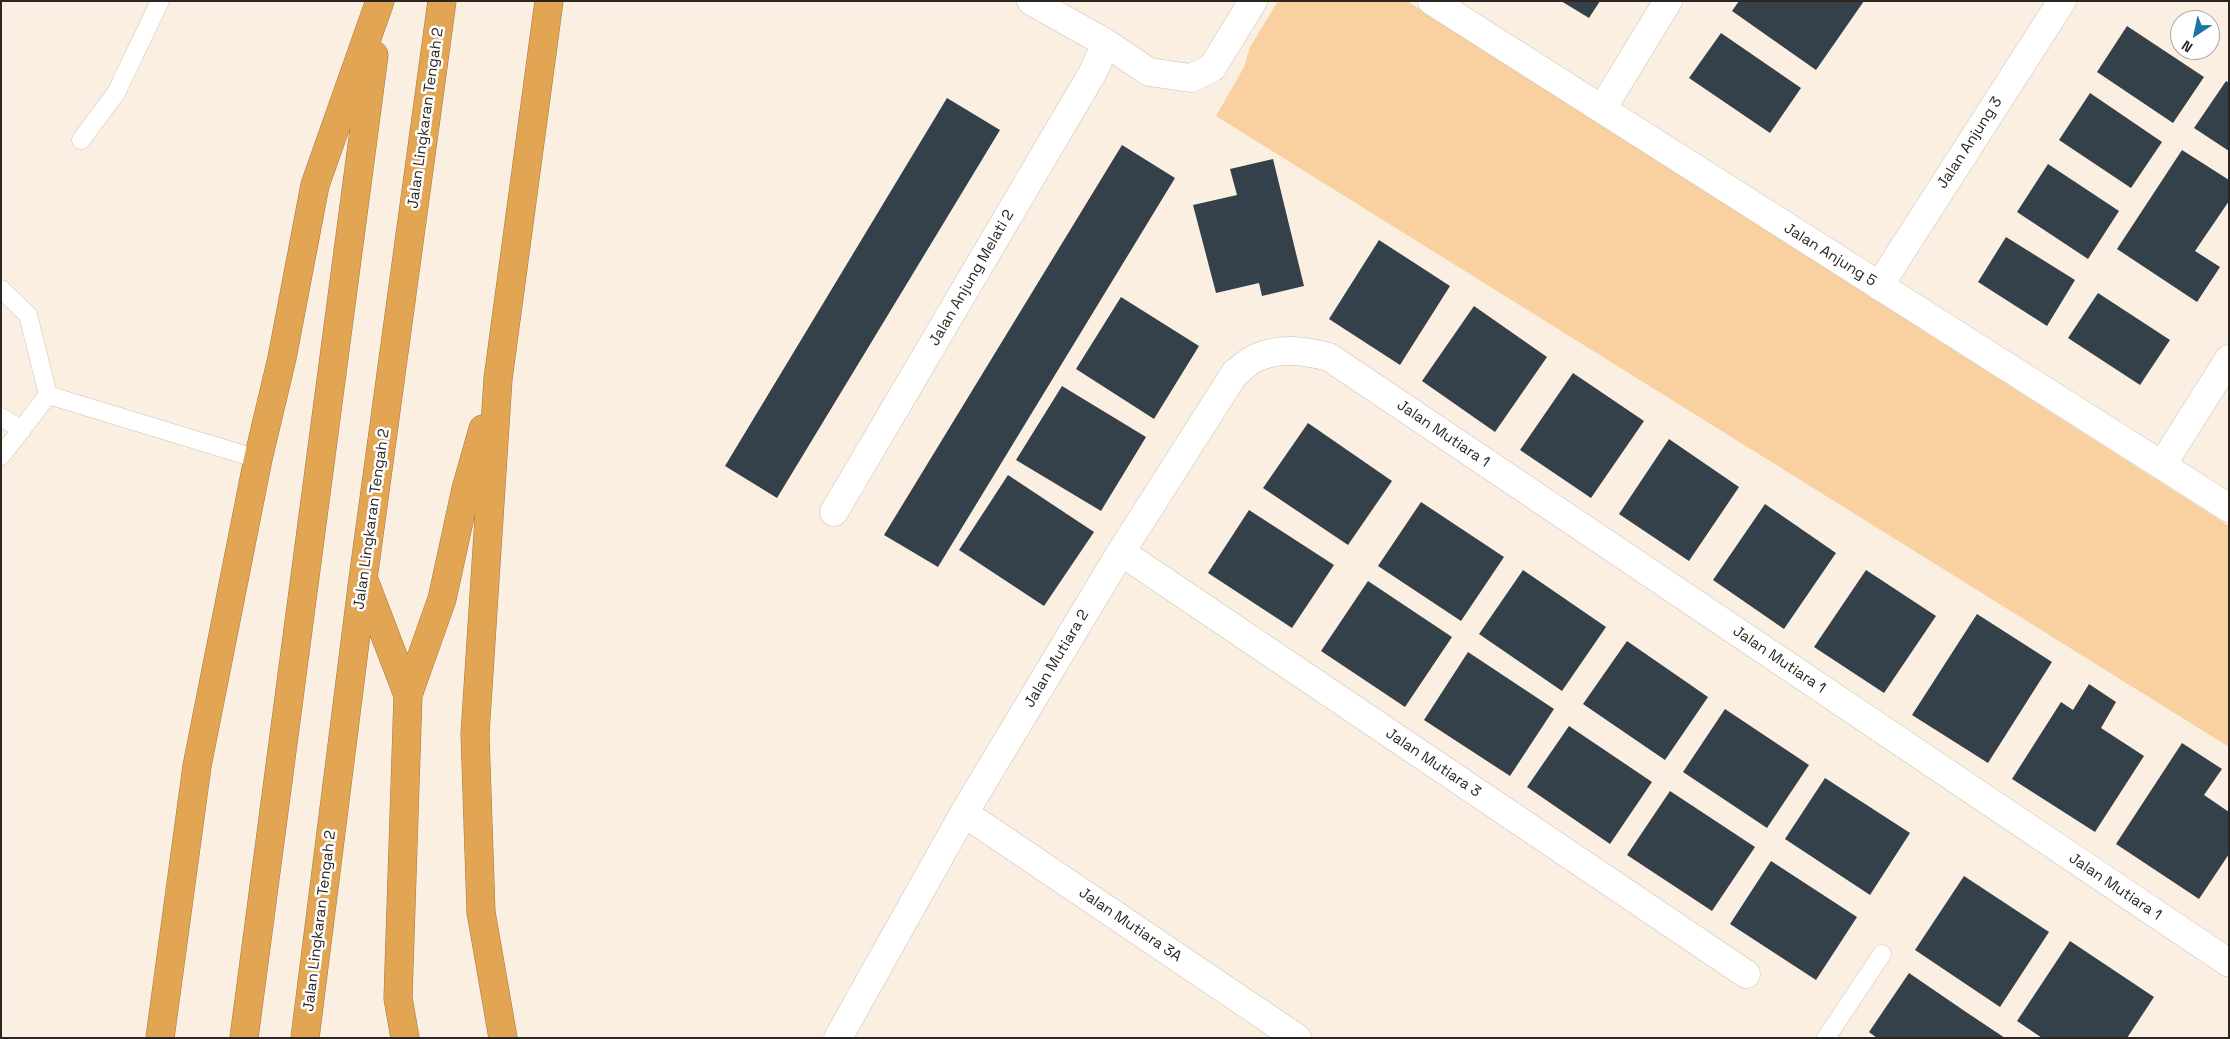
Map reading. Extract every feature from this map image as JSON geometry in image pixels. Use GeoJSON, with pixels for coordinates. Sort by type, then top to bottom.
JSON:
{"type":"FeatureCollection","features":[{"type":"Feature","properties":{"kind":"highway"},"geometry":{"type":"LineString","coordinates":[[160,1038],[197,766],[258,459],[282,358],[315,185],[380,1]]}},
{"type":"Feature","properties":{"kind":"highway"},"geometry":{"type":"LineString","coordinates":[[244,1038],[380,1]]}},
{"type":"Feature","properties":{"kind":"highway","name":"Jalan Lingkaran Tengah 2"},"geometry":{"type":"LineString","coordinates":[[304,1038],[363,579],[442,1]]}},
{"type":"Feature","properties":{"kind":"highway"},"geometry":{"type":"LineString","coordinates":[[503,1038],[481,912],[475,734],[498,379],[549,1]]}},
{"type":"Feature","properties":{"kind":"highway"},"geometry":{"type":"LineString","coordinates":[[406,1038],[398,998],[408,694],[442,599],[466,489],[498,379]]}},
{"type":"Feature","properties":{"kind":"highway"},"geometry":{"type":"LineString","coordinates":[[363,579],[408,694]]}},
{"type":"Feature","properties":{"kind":"street"},"geometry":{"type":"LineString","coordinates":[[1031,1],[1106,43],[1149,72],[1191,78],[1212,68],[1253,1]]}},
{"type":"Feature","properties":{"kind":"street","name":"Jalan Anjung 5"},"geometry":{"type":"LineString","coordinates":[[1432,1],[2229,508]]}},
{"type":"Feature","properties":{"kind":"street"},"geometry":{"type":"LineString","coordinates":[[1602,109],[1668,1]]}},
{"type":"Feature","properties":{"kind":"street","name":"Jalan Anjung 3"},"geometry":{"type":"LineString","coordinates":[[1879,286],[2062,1]]}},
{"type":"Feature","properties":{"kind":"street","name":"Jalan Anjung Melati 2"},"geometry":{"type":"LineString","coordinates":[[834,512],[1092,74],[1106,43]]}},
{"type":"Feature","properties":{"kind":"street","name":"Jalan Mutiara 2"},"geometry":{"type":"LineString","coordinates":[[838,1038],[964,813],[1121,552],[1235,373],[1257,357],[1282,351],[1304,351],[1329,357]]}},
{"type":"Feature","properties":{"kind":"street","name":"Jalan Mutiara 1"},"geometry":{"type":"LineString","coordinates":[[1329,357],[2229,963]]}},
{"type":"Feature","properties":{"kind":"street"},"geometry":{"type":"LineString","coordinates":[[2162,465],[2229,359]]}},
{"type":"Feature","properties":{"kind":"street","name":"Jalan Mutiara 3"},"geometry":{"type":"LineString","coordinates":[[1121,552],[1746,974]]}},
{"type":"Feature","properties":{"kind":"street","name":"Jalan Mutiara 3A"},"geometry":{"type":"LineString","coordinates":[[964,813],[1296,1038]]}},
{"type":"Feature","properties":{"kind":"lane"},"geometry":{"type":"LineString","coordinates":[[81,140],[116,93],[160,1]]}},
{"type":"Feature","properties":{"kind":"lane"},"geometry":{"type":"LineString","coordinates":[[1,289],[28,315],[48,395]]}},
{"type":"Feature","properties":{"kind":"lane"},"geometry":{"type":"LineString","coordinates":[[48,395],[258,459]]}},
{"type":"Feature","properties":{"kind":"lane"},"geometry":{"type":"LineString","coordinates":[[1,456],[48,395]]}},
{"type":"Feature","properties":{"kind":"lane"},"geometry":{"type":"LineString","coordinates":[[1,418],[22,430]]}},
{"type":"Feature","properties":{"kind":"lane"},"geometry":{"type":"LineString","coordinates":[[1826,1038],[1882,954]]}},
{"type":"Feature","properties":{"kind":"shaded area"},"geometry":{"type":"Polygon","coordinates":[[[1278,1],[1407,1],[2229,526],[2229,747],[1216,116],[1244,67],[1250,47],[1278,1]]]}},
{"type":"Feature","properties":{"kind":"building"},"geometry":{"type":"Polygon","coordinates":[[[1561,1],[1600,1],[1589,18],[1561,1]]]}},
{"type":"Feature","properties":{"kind":"building"},"geometry":{"type":"Polygon","coordinates":[[[1739,1],[1864,1],[1816,70],[1732,11],[1739,1]]]}},
{"type":"Feature","properties":{"kind":"building"},"geometry":{"type":"Polygon","coordinates":[[[2127,26],[2170,54],[2170,60],[2178,60],[2204,77],[2173,123],[2097,72],[2127,26]]]}},
{"type":"Feature","properties":{"kind":"building"},"geometry":{"type":"Polygon","coordinates":[[[1721,33],[1801,88],[1770,133],[1689,78],[1721,33]]]}},
{"type":"Feature","properties":{"kind":"building"},"geometry":{"type":"Polygon","coordinates":[[[2226,81],[2229,83],[2229,151],[2194,128],[2226,81]]]}},
{"type":"Feature","properties":{"kind":"building"},"geometry":{"type":"Polygon","coordinates":[[[2090,93],[2162,142],[2131,188],[2059,140],[2090,93]]]}},
{"type":"Feature","properties":{"kind":"building"},"geometry":{"type":"Polygon","coordinates":[[[947,98],[1000,130],[777,498],[725,466],[947,98]]]}},
{"type":"Feature","properties":{"kind":"building"},"geometry":{"type":"Polygon","coordinates":[[[1122,145],[1175,178],[938,567],[884,535],[1122,145]]]}},
{"type":"Feature","properties":{"kind":"building"},"geometry":{"type":"Polygon","coordinates":[[[2182,150],[2229,180],[2229,201],[2195,251],[2220,267],[2197,302],[2117,249],[2182,150]]]}},
{"type":"Feature","properties":{"kind":"building"},"geometry":{"type":"Polygon","coordinates":[[[1273,159],[1304,286],[1262,296],[1259,283],[1216,293],[1193,205],[1237,195],[1230,169],[1273,159]]]}},
{"type":"Feature","properties":{"kind":"building"},"geometry":{"type":"Polygon","coordinates":[[[2048,164],[2119,211],[2088,259],[2017,212],[2048,164]]]}},
{"type":"Feature","properties":{"kind":"building"},"geometry":{"type":"Polygon","coordinates":[[[2006,237],[2075,280],[2047,326],[1978,282],[2006,237]]]}},
{"type":"Feature","properties":{"kind":"building"},"geometry":{"type":"Polygon","coordinates":[[[1379,240],[1450,286],[1400,365],[1329,319],[1379,240]]]}},
{"type":"Feature","properties":{"kind":"building"},"geometry":{"type":"Polygon","coordinates":[[[2098,293],[2170,340],[2140,385],[2068,338],[2098,293]]]}},
{"type":"Feature","properties":{"kind":"building"},"geometry":{"type":"Polygon","coordinates":[[[1121,297],[1199,346],[1154,419],[1076,369],[1121,297]]]}},
{"type":"Feature","properties":{"kind":"building"},"geometry":{"type":"Polygon","coordinates":[[[1474,306],[1547,357],[1495,432],[1422,381],[1474,306]]]}},
{"type":"Feature","properties":{"kind":"building"},"geometry":{"type":"Polygon","coordinates":[[[1573,373],[1644,421],[1591,498],[1520,450],[1573,373]]]}},
{"type":"Feature","properties":{"kind":"building"},"geometry":{"type":"Polygon","coordinates":[[[1062,386],[1146,437],[1101,511],[1016,460],[1062,386]]]}},
{"type":"Feature","properties":{"kind":"building"},"geometry":{"type":"Polygon","coordinates":[[[1308,423],[1392,481],[1348,545],[1263,488],[1308,423]]]}},
{"type":"Feature","properties":{"kind":"building"},"geometry":{"type":"Polygon","coordinates":[[[1669,439],[1739,487],[1689,561],[1619,514],[1669,439]]]}},
{"type":"Feature","properties":{"kind":"building"},"geometry":{"type":"Polygon","coordinates":[[[1008,475],[1094,532],[1044,606],[959,550],[1008,475]]]}},
{"type":"Feature","properties":{"kind":"building"},"geometry":{"type":"Polygon","coordinates":[[[1421,502],[1504,557],[1461,621],[1378,566],[1421,502]]]}},
{"type":"Feature","properties":{"kind":"building"},"geometry":{"type":"Polygon","coordinates":[[[1765,504],[1836,553],[1784,629],[1713,580],[1765,504]]]}},
{"type":"Feature","properties":{"kind":"building"},"geometry":{"type":"Polygon","coordinates":[[[1249,510],[1334,565],[1292,628],[1208,573],[1249,510]]]}},
{"type":"Feature","properties":{"kind":"building"},"geometry":{"type":"Polygon","coordinates":[[[1523,570],[1606,627],[1562,691],[1479,634],[1523,570]]]}},
{"type":"Feature","properties":{"kind":"building"},"geometry":{"type":"Polygon","coordinates":[[[1866,570],[1936,616],[1884,693],[1814,647],[1866,570]]]}},
{"type":"Feature","properties":{"kind":"building"},"geometry":{"type":"Polygon","coordinates":[[[1368,581],[1452,637],[1405,707],[1321,651],[1368,581]]]}},
{"type":"Feature","properties":{"kind":"building"},"geometry":{"type":"Polygon","coordinates":[[[1977,614],[2052,662],[1988,763],[1912,715],[1977,614]]]}},
{"type":"Feature","properties":{"kind":"building"},"geometry":{"type":"Polygon","coordinates":[[[1627,641],[1708,697],[1665,760],[1583,704],[1627,641]]]}},
{"type":"Feature","properties":{"kind":"building"},"geometry":{"type":"Polygon","coordinates":[[[1468,652],[1554,709],[1510,776],[1424,720],[1468,652]]]}},
{"type":"Feature","properties":{"kind":"building"},"geometry":{"type":"Polygon","coordinates":[[[2089,684],[2116,702],[2101,728],[2144,756],[2095,832],[2012,779],[2061,702],[2073,710],[2089,684]]]}},
{"type":"Feature","properties":{"kind":"building"},"geometry":{"type":"Polygon","coordinates":[[[1725,709],[1809,765],[1767,828],[1683,772],[1725,709]]]}},
{"type":"Feature","properties":{"kind":"building"},"geometry":{"type":"Polygon","coordinates":[[[1569,726],[1652,782],[1610,844],[1527,787],[1569,726]]]}},
{"type":"Feature","properties":{"kind":"building"},"geometry":{"type":"Polygon","coordinates":[[[2182,743],[2222,769],[2204,795],[2229,812],[2229,854],[2199,899],[2116,844],[2182,743]]]}},
{"type":"Feature","properties":{"kind":"building"},"geometry":{"type":"Polygon","coordinates":[[[1825,778],[1910,833],[1870,895],[1785,839],[1825,778]]]}},
{"type":"Feature","properties":{"kind":"building"},"geometry":{"type":"Polygon","coordinates":[[[1670,791],[1755,847],[1712,911],[1627,855],[1670,791]]]}},
{"type":"Feature","properties":{"kind":"building"},"geometry":{"type":"Polygon","coordinates":[[[1771,861],[1857,917],[1816,980],[1730,924],[1771,861]]]}},
{"type":"Feature","properties":{"kind":"building"},"geometry":{"type":"Polygon","coordinates":[[[1964,876],[2049,932],[2000,1007],[1915,950],[1964,876]]]}},
{"type":"Feature","properties":{"kind":"building"},"geometry":{"type":"Polygon","coordinates":[[[2070,941],[2154,997],[2127,1038],[2042,1038],[2017,1021],[2070,941]]]}},
{"type":"Feature","properties":{"kind":"building"},"geometry":{"type":"Polygon","coordinates":[[[1909,973],[2005,1038],[1877,1038],[1869,1032],[1909,973]]]}}]}
